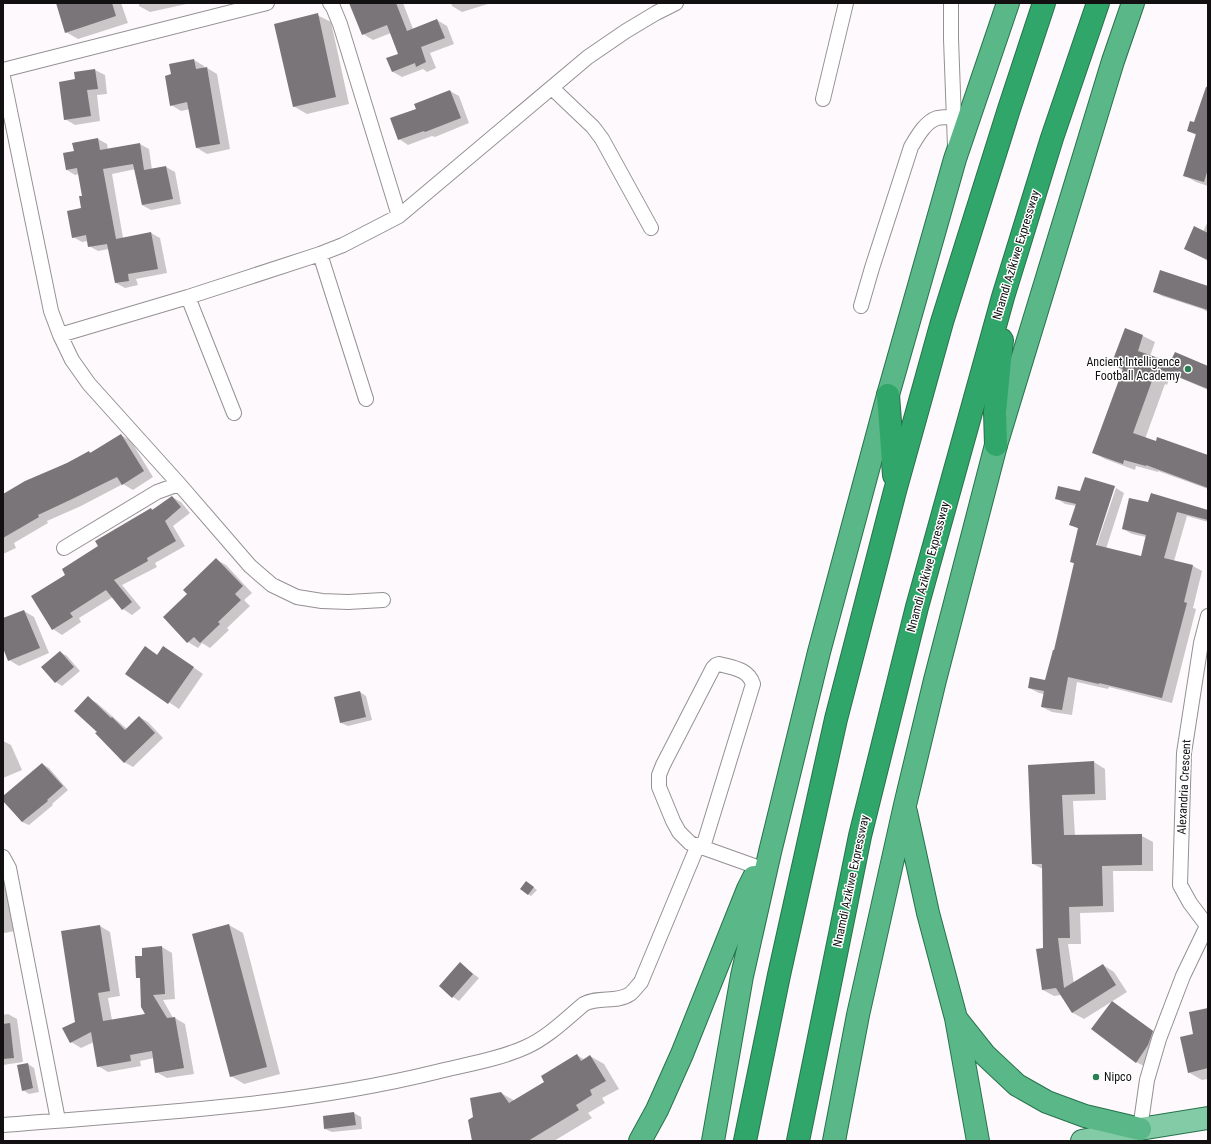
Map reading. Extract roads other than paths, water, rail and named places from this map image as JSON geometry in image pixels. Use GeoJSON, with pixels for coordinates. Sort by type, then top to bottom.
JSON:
{"type":"FeatureCollection","features":[{"type":"Feature","properties":{"kind":"highway"},"geometry":{"type":"LineString","coordinates":[[713,1141],[742,976],[765,860],[888,395],[955,159],[1008,3]]}},
{"type":"Feature","properties":{"kind":"highway"},"geometry":{"type":"LineString","coordinates":[[745,1141],[779,975],[836,719],[895,491],[945,315],[1008,109],[1044,3]]}},
{"type":"Feature","properties":{"kind":"highway","name":"Nnamdi Azikiwe Expressway"},"geometry":{"type":"LineString","coordinates":[[798,1141],[860,836],[916,607],[1003,297],[1052,138],[1098,3]]}},
{"type":"Feature","properties":{"kind":"highway"},"geometry":{"type":"LineString","coordinates":[[834,1141],[858,1015],[905,805],[935,680],[996,445],[1113,61],[1134,3]]}},
{"type":"Feature","properties":{"kind":"highway"},"geometry":{"type":"LineString","coordinates":[[996,445],[995,412],[1005,312],[1003,297]]}},
{"type":"Feature","properties":{"kind":"highway"},"geometry":{"type":"LineString","coordinates":[[888,395],[895,491]]}},
{"type":"Feature","properties":{"kind":"highway"},"geometry":{"type":"LineString","coordinates":[[905,805],[928,913],[956,1018],[978,1141]]}},
{"type":"Feature","properties":{"kind":"highway"},"geometry":{"type":"LineString","coordinates":[[640,1141],[657,1110],[682,1054],[748,890],[765,860]]}},
{"type":"Feature","properties":{"kind":"highway"},"geometry":{"type":"LineString","coordinates":[[956,1018],[985,1055],[1017,1085],[1047,1102],[1085,1116],[1140,1130]]}},
{"type":"Feature","properties":{"kind":"main road"},"geometry":{"type":"LineString","coordinates":[[1082,1141],[1208,1118]]}},
{"type":"Feature","properties":{"kind":"street"},"geometry":{"type":"LineString","coordinates":[[3,70],[267,3]]}},
{"type":"Feature","properties":{"kind":"street"},"geometry":{"type":"LineString","coordinates":[[330,3],[340,24],[399,216]]}},
{"type":"Feature","properties":{"kind":"street"},"geometry":{"type":"LineString","coordinates":[[60,335],[188,297],[320,254],[343,245],[399,216],[588,57],[656,13],[676,3]]}},
{"type":"Feature","properties":{"kind":"street"},"geometry":{"type":"LineString","coordinates":[[823,99],[846,3]]}},
{"type":"Feature","properties":{"kind":"street"},"geometry":{"type":"LineString","coordinates":[[951,3],[955,159]]}},
{"type":"Feature","properties":{"kind":"street"},"geometry":{"type":"LineString","coordinates":[[3,77],[51,311],[72,360],[89,384],[250,566],[272,585],[297,597],[322,601],[366,602],[383,600]]}},
{"type":"Feature","properties":{"kind":"street"},"geometry":{"type":"LineString","coordinates":[[552,88],[593,127],[602,139],[651,228]]}},
{"type":"Feature","properties":{"kind":"street"},"geometry":{"type":"LineString","coordinates":[[861,306],[911,147],[918,135],[926,126],[937,118],[954,117]]}},
{"type":"Feature","properties":{"kind":"street"},"geometry":{"type":"LineString","coordinates":[[320,254],[366,399]]}},
{"type":"Feature","properties":{"kind":"street"},"geometry":{"type":"LineString","coordinates":[[188,297],[234,413]]}},
{"type":"Feature","properties":{"kind":"street"},"geometry":{"type":"LineString","coordinates":[[64,548],[158,492],[179,484]]}},
{"type":"Feature","properties":{"kind":"street","name":"Alexandria Crescent"},"geometry":{"type":"LineString","coordinates":[[1207,926],[1190,903],[1180,885],[1184,753],[1208,616]]}},
{"type":"Feature","properties":{"kind":"street"},"geometry":{"type":"LineString","coordinates":[[3,1125],[222,1108],[359,1089],[514,1053],[542,1038],[591,1000],[617,998],[630,994],[641,982],[700,846],[753,684],[751,676],[744,671],[719,664],[713,668],[663,765],[659,775],[659,787],[679,832],[690,843],[700,846],[765,860]]}},
{"type":"Feature","properties":{"kind":"street"},"geometry":{"type":"LineString","coordinates":[[3,857],[9,868],[58,1120]]}},
{"type":"Feature","properties":{"kind":"street"},"geometry":{"type":"LineString","coordinates":[[1140,1130],[1147,1080],[1159,1039],[1182,976],[1207,926]]}},
{"type":"Feature","properties":{"kind":"place","name":"Ancient Intelligence Football Academy"},"geometry":{"type":"Point","coordinates":[1188,369]}},
{"type":"Feature","properties":{"kind":"place","name":"Nipco"},"geometry":{"type":"Point","coordinates":[1096,1077]}}]}
